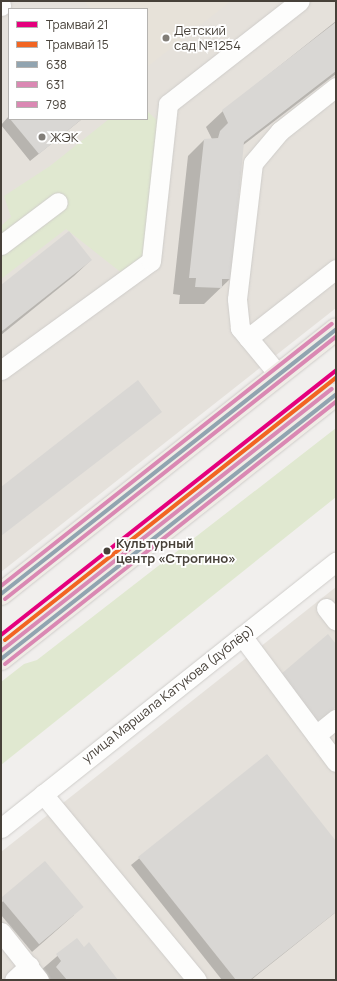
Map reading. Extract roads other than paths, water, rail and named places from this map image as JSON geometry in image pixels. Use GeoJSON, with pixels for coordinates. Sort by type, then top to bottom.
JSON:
{"type":"FeatureCollection","features":[{"type":"Feature","properties":{"kind":"main road"},"geometry":{"type":"LineString","coordinates":[[1,594],[336,329]]}},
{"type":"Feature","properties":{"kind":"main road"},"geometry":{"type":"LineString","coordinates":[[1,659],[336,394]]}},
{"type":"Feature","properties":{"kind":"street"},"geometry":{"type":"LineString","coordinates":[[1,370],[151,261],[168,104],[300,1]]}},
{"type":"Feature","properties":{"kind":"street"},"geometry":{"type":"LineString","coordinates":[[278,374],[240,328],[237,299],[253,163],[280,131],[336,87]]}},
{"type":"Feature","properties":{"kind":"street"},"geometry":{"type":"LineString","coordinates":[[1,246],[58,202]]}},
{"type":"Feature","properties":{"kind":"street"},"geometry":{"type":"LineString","coordinates":[[248,338],[336,269]]}},
{"type":"Feature","properties":{"kind":"street","name":"улица Маршала Катукова (дублёр)"},"geometry":{"type":"LineString","coordinates":[[1,828],[336,562]]}},
{"type":"Feature","properties":{"kind":"street"},"geometry":{"type":"LineString","coordinates":[[242,636],[336,762]]}},
{"type":"Feature","properties":{"kind":"street"},"geometry":{"type":"LineString","coordinates":[[316,735],[336,719]]}},
{"type":"Feature","properties":{"kind":"street"},"geometry":{"type":"LineString","coordinates":[[43,794],[197,980]]}},
{"type":"Feature","properties":{"kind":"street"},"geometry":{"type":"LineString","coordinates":[[1,932],[34,973],[14,980]]}},
{"type":"Feature","properties":{"kind":"tram line","name":"21"},"geometry":{"type":"LineString","coordinates":[[1,635],[336,370]]}},
{"type":"Feature","properties":{"kind":"tram line","name":"15"},"geometry":{"type":"LineString","coordinates":[[5,640],[336,378]]}},
{"type":"Feature","properties":{"kind":"place","name":"Детский сад №1254"},"geometry":{"type":"Point","coordinates":[166,38]}},
{"type":"Feature","properties":{"kind":"place","name":"ЖЭК"},"geometry":{"type":"Point","coordinates":[42,137]}},
{"type":"Feature","properties":{"kind":"place","name":"Культурный центр «Строгино»"},"geometry":{"type":"Point","coordinates":[107,551]}}]}
